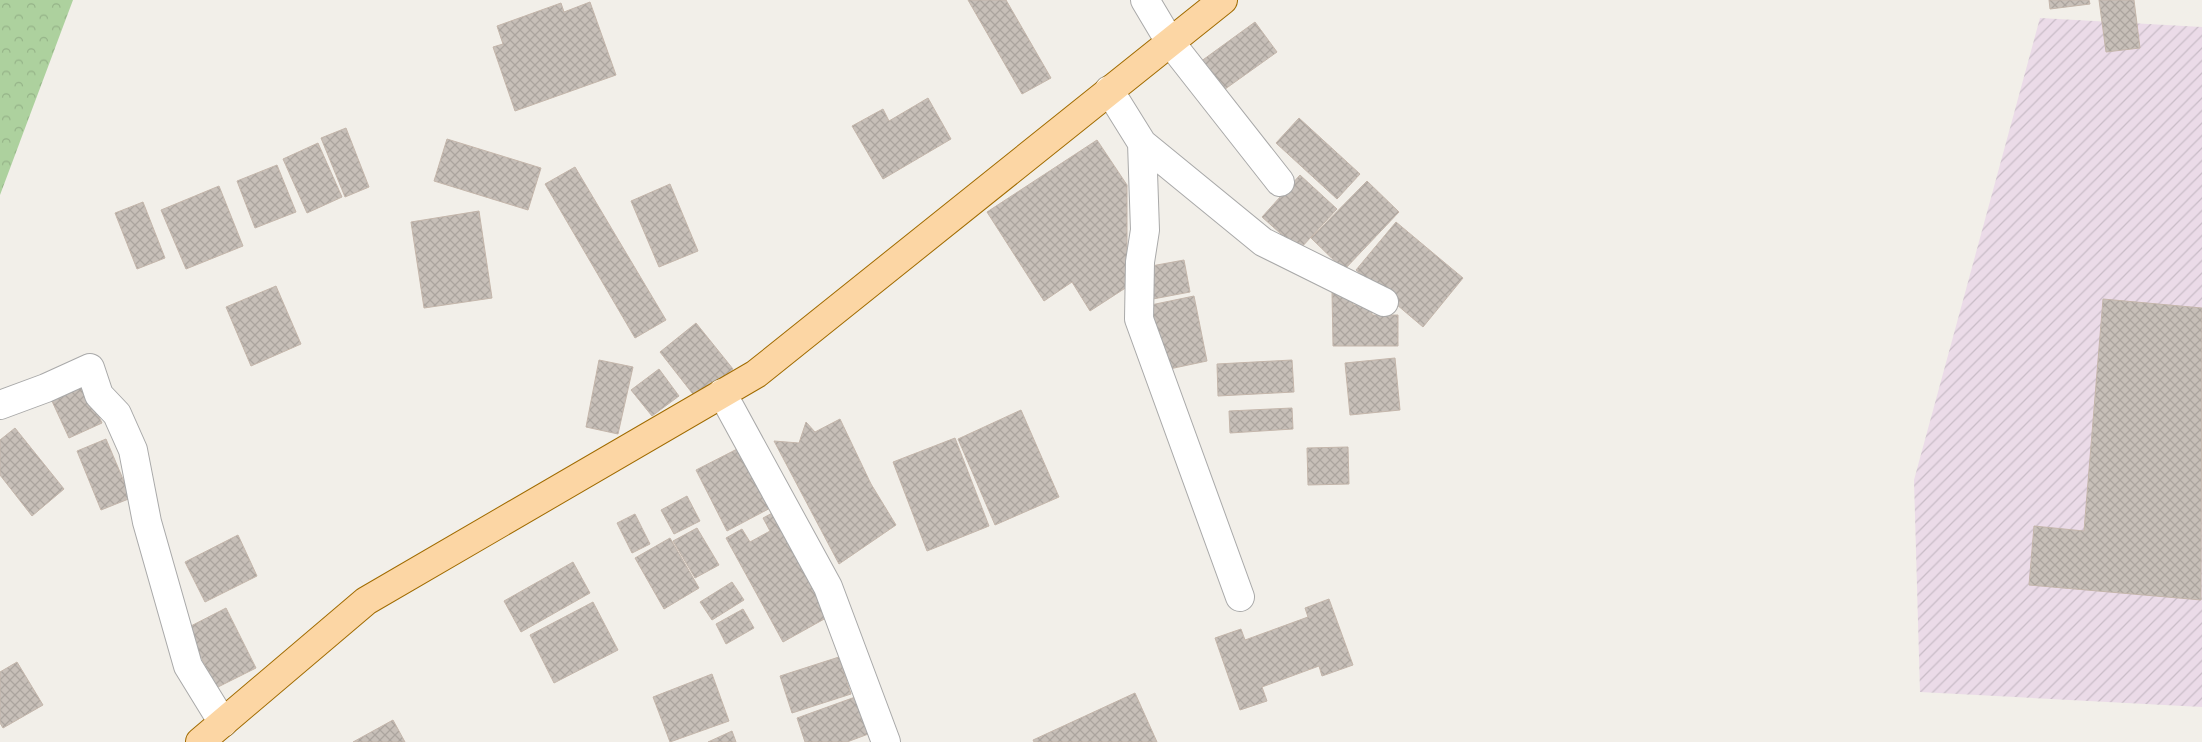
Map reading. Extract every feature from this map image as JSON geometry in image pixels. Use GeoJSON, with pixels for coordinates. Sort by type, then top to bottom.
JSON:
{"type":"FeatureCollection","features":[{"type":"Feature","properties":{"kind":"main road"},"geometry":{"type":"LineString","coordinates":[[200,742],[366,601],[756,374],[1222,0]]}},
{"type":"Feature","properties":{"kind":"street"},"geometry":{"type":"LineString","coordinates":[[1145,0],[1170,42],[1280,182]]}},
{"type":"Feature","properties":{"kind":"street"},"geometry":{"type":"LineString","coordinates":[[1109,90],[1142,143],[1263,242],[1384,302]]}},
{"type":"Feature","properties":{"kind":"street"},"geometry":{"type":"LineString","coordinates":[[1142,143],[1145,230],[1140,262],[1139,319],[1240,597]]}},
{"type":"Feature","properties":{"kind":"street"},"geometry":{"type":"LineString","coordinates":[[0,405],[46,388],[90,368],[99,395],[117,414],[133,450],[147,522],[188,666],[222,723]]}},
{"type":"Feature","properties":{"kind":"street"},"geometry":{"type":"LineString","coordinates":[[722,393],[828,586],[886,742]]}},
{"type":"Feature","properties":{"kind":"shaded area"},"geometry":{"type":"Polygon","coordinates":[[[2040,18],[2202,27],[2202,707],[1920,692],[1914,480],[2040,18]]]}},
{"type":"Feature","properties":{"kind":"green space"},"geometry":{"type":"Polygon","coordinates":[[[0,0],[73,0],[0,195],[0,0]]]}},
{"type":"Feature","properties":{"kind":"building"},"geometry":{"type":"Polygon","coordinates":[[[968,0],[1006,0],[1051,78],[1022,94],[968,0]]]}},
{"type":"Feature","properties":{"kind":"building"},"geometry":{"type":"Polygon","coordinates":[[[2049,0],[2089,0],[2090,4],[2050,9],[2049,0]]]}},
{"type":"Feature","properties":{"kind":"building"},"geometry":{"type":"Polygon","coordinates":[[[2099,0],[2134,0],[2140,48],[2106,52],[2099,0]]]}},
{"type":"Feature","properties":{"kind":"building"},"geometry":{"type":"Polygon","coordinates":[[[590,2],[616,75],[515,111],[493,47],[503,44],[497,26],[561,3],[564,12],[590,2]]]}},
{"type":"Feature","properties":{"kind":"building"},"geometry":{"type":"Polygon","coordinates":[[[1255,22],[1277,52],[1221,92],[1200,62],[1255,22]]]}},
{"type":"Feature","properties":{"kind":"building"},"geometry":{"type":"Polygon","coordinates":[[[928,98],[951,139],[883,179],[852,126],[883,109],[889,121],[928,98]]]}},
{"type":"Feature","properties":{"kind":"building"},"geometry":{"type":"Polygon","coordinates":[[[1299,118],[1360,174],[1337,199],[1276,143],[1299,118]]]}},
{"type":"Feature","properties":{"kind":"building"},"geometry":{"type":"Polygon","coordinates":[[[346,128],[369,187],[345,197],[321,138],[346,128]]]}},
{"type":"Feature","properties":{"kind":"building"},"geometry":{"type":"Polygon","coordinates":[[[447,139],[541,168],[528,210],[434,181],[447,139]]]}},
{"type":"Feature","properties":{"kind":"building"},"geometry":{"type":"Polygon","coordinates":[[[1097,140],[1127,185],[1127,287],[1090,311],[1072,282],[1044,301],[987,212],[1097,140]]]}},
{"type":"Feature","properties":{"kind":"building"},"geometry":{"type":"Polygon","coordinates":[[[318,143],[342,197],[307,213],[283,159],[318,143]]]}},
{"type":"Feature","properties":{"kind":"building"},"geometry":{"type":"Polygon","coordinates":[[[277,165],[296,212],[255,228],[237,181],[277,165]]]}},
{"type":"Feature","properties":{"kind":"building"},"geometry":{"type":"Polygon","coordinates":[[[575,167],[666,320],[635,338],[545,184],[575,167]]]}},
{"type":"Feature","properties":{"kind":"building"},"geometry":{"type":"Polygon","coordinates":[[[1300,175],[1337,209],[1299,250],[1262,217],[1300,175]]]}},
{"type":"Feature","properties":{"kind":"building"},"geometry":{"type":"Polygon","coordinates":[[[1367,181],[1399,212],[1344,270],[1311,238],[1367,181]]]}},
{"type":"Feature","properties":{"kind":"building"},"geometry":{"type":"Polygon","coordinates":[[[670,184],[698,251],[659,267],[631,201],[670,184]]]}},
{"type":"Feature","properties":{"kind":"building"},"geometry":{"type":"Polygon","coordinates":[[[219,186],[243,246],[186,269],[161,210],[219,186]]]}},
{"type":"Feature","properties":{"kind":"building"},"geometry":{"type":"Polygon","coordinates":[[[143,202],[165,258],[137,269],[115,213],[143,202]]]}},
{"type":"Feature","properties":{"kind":"building"},"geometry":{"type":"Polygon","coordinates":[[[479,211],[492,298],[424,308],[411,222],[479,211]]]}},
{"type":"Feature","properties":{"kind":"building"},"geometry":{"type":"Polygon","coordinates":[[[1396,222],[1463,278],[1423,327],[1356,270],[1396,222]]]}},
{"type":"Feature","properties":{"kind":"building"},"geometry":{"type":"Polygon","coordinates":[[[1184,260],[1190,292],[1153,299],[1146,267],[1184,260]]]}},
{"type":"Feature","properties":{"kind":"building"},"geometry":{"type":"Polygon","coordinates":[[[276,286],[301,344],[251,366],[226,307],[276,286]]]}},
{"type":"Feature","properties":{"kind":"building"},"geometry":{"type":"Polygon","coordinates":[[[1332,291],[1353,291],[1353,305],[1372,304],[1372,315],[1398,315],[1398,346],[1333,346],[1332,291]]]}},
{"type":"Feature","properties":{"kind":"building"},"geometry":{"type":"Polygon","coordinates":[[[1194,296],[1207,361],[1160,371],[1146,306],[1194,296]]]}},
{"type":"Feature","properties":{"kind":"building"},"geometry":{"type":"Polygon","coordinates":[[[2103,299],[2202,308],[2201,600],[2029,585],[2034,526],[2084,531],[2103,299]]]}},
{"type":"Feature","properties":{"kind":"building"},"geometry":{"type":"Polygon","coordinates":[[[696,323],[733,369],[696,398],[660,352],[696,323]]]}},
{"type":"Feature","properties":{"kind":"building"},"geometry":{"type":"Polygon","coordinates":[[[1395,358],[1400,410],[1350,415],[1345,363],[1395,358]]]}},
{"type":"Feature","properties":{"kind":"building"},"geometry":{"type":"Polygon","coordinates":[[[599,360],[633,367],[618,434],[586,427],[599,360]]]}},
{"type":"Feature","properties":{"kind":"building"},"geometry":{"type":"Polygon","coordinates":[[[1292,360],[1294,392],[1218,396],[1217,364],[1292,360]]]}},
{"type":"Feature","properties":{"kind":"building"},"geometry":{"type":"Polygon","coordinates":[[[659,369],[679,396],[652,416],[631,390],[659,369]]]}},
{"type":"Feature","properties":{"kind":"building"},"geometry":{"type":"Polygon","coordinates":[[[83,383],[102,423],[69,438],[51,399],[83,383]]]}},
{"type":"Feature","properties":{"kind":"building"},"geometry":{"type":"Polygon","coordinates":[[[1292,408],[1293,429],[1230,433],[1229,411],[1292,408]]]}},
{"type":"Feature","properties":{"kind":"building"},"geometry":{"type":"Polygon","coordinates":[[[1021,410],[1059,497],[995,525],[958,439],[1021,410]]]}},
{"type":"Feature","properties":{"kind":"building"},"geometry":{"type":"Polygon","coordinates":[[[840,419],[871,484],[896,525],[839,564],[774,441],[799,443],[806,422],[815,432],[840,419]]]}},
{"type":"Feature","properties":{"kind":"building"},"geometry":{"type":"Polygon","coordinates":[[[15,428],[64,489],[32,516],[0,475],[0,440],[15,428]]]}},
{"type":"Feature","properties":{"kind":"building"},"geometry":{"type":"Polygon","coordinates":[[[955,438],[989,526],[927,551],[893,462],[955,438]]]}},
{"type":"Feature","properties":{"kind":"building"},"geometry":{"type":"Polygon","coordinates":[[[106,439],[131,498],[101,510],[77,451],[106,439]]]}},
{"type":"Feature","properties":{"kind":"building"},"geometry":{"type":"Polygon","coordinates":[[[745,445],[776,505],[727,531],[696,470],[745,445]]]}},
{"type":"Feature","properties":{"kind":"building"},"geometry":{"type":"Polygon","coordinates":[[[1348,447],[1349,484],[1308,485],[1307,448],[1348,447]]]}},
{"type":"Feature","properties":{"kind":"building"},"geometry":{"type":"Polygon","coordinates":[[[687,496],[700,521],[674,534],[661,510],[687,496]]]}},
{"type":"Feature","properties":{"kind":"building"},"geometry":{"type":"Polygon","coordinates":[[[778,510],[835,613],[783,642],[726,538],[742,529],[750,542],[770,531],[763,518],[778,510]]]}},
{"type":"Feature","properties":{"kind":"building"},"geometry":{"type":"Polygon","coordinates":[[[635,514],[650,544],[632,553],[617,523],[635,514]]]}},
{"type":"Feature","properties":{"kind":"building"},"geometry":{"type":"Polygon","coordinates":[[[697,528],[719,565],[695,578],[673,541],[697,528]]]}},
{"type":"Feature","properties":{"kind":"building"},"geometry":{"type":"Polygon","coordinates":[[[238,535],[257,576],[205,602],[185,562],[238,535]]]}},
{"type":"Feature","properties":{"kind":"building"},"geometry":{"type":"Polygon","coordinates":[[[670,538],[699,588],[664,609],[635,558],[670,538]]]}},
{"type":"Feature","properties":{"kind":"building"},"geometry":{"type":"Polygon","coordinates":[[[573,562],[590,593],[521,632],[504,601],[573,562]]]}},
{"type":"Feature","properties":{"kind":"building"},"geometry":{"type":"Polygon","coordinates":[[[732,582],[744,600],[712,620],[700,602],[732,582]]]}},
{"type":"Feature","properties":{"kind":"building"},"geometry":{"type":"Polygon","coordinates":[[[1329,599],[1353,665],[1322,676],[1319,666],[1262,687],[1267,701],[1240,710],[1215,638],[1241,629],[1245,640],[1308,617],[1305,608],[1329,599]]]}},
{"type":"Feature","properties":{"kind":"building"},"geometry":{"type":"Polygon","coordinates":[[[593,602],[618,650],[554,683],[530,635],[593,602]]]}},
{"type":"Feature","properties":{"kind":"building"},"geometry":{"type":"Polygon","coordinates":[[[226,608],[256,668],[216,688],[187,628],[226,608]]]}},
{"type":"Feature","properties":{"kind":"building"},"geometry":{"type":"Polygon","coordinates":[[[743,609],[754,628],[726,644],[716,624],[743,609]]]}},
{"type":"Feature","properties":{"kind":"building"},"geometry":{"type":"Polygon","coordinates":[[[839,657],[851,694],[792,713],[780,676],[839,657]]]}},
{"type":"Feature","properties":{"kind":"building"},"geometry":{"type":"Polygon","coordinates":[[[17,662],[43,705],[3,728],[0,723],[0,672],[17,662]]]}},
{"type":"Feature","properties":{"kind":"building"},"geometry":{"type":"Polygon","coordinates":[[[712,674],[729,721],[670,742],[653,697],[712,674]]]}},
{"type":"Feature","properties":{"kind":"building"},"geometry":{"type":"Polygon","coordinates":[[[1135,693],[1157,742],[1034,742],[1033,740],[1135,693]]]}},
{"type":"Feature","properties":{"kind":"building"},"geometry":{"type":"Polygon","coordinates":[[[858,696],[871,733],[847,742],[805,742],[797,718],[858,696]]]}},
{"type":"Feature","properties":{"kind":"building"},"geometry":{"type":"Polygon","coordinates":[[[393,720],[405,742],[353,742],[393,720]]]}},
{"type":"Feature","properties":{"kind":"building"},"geometry":{"type":"Polygon","coordinates":[[[732,731],[736,742],[708,742],[732,731]]]}}]}
